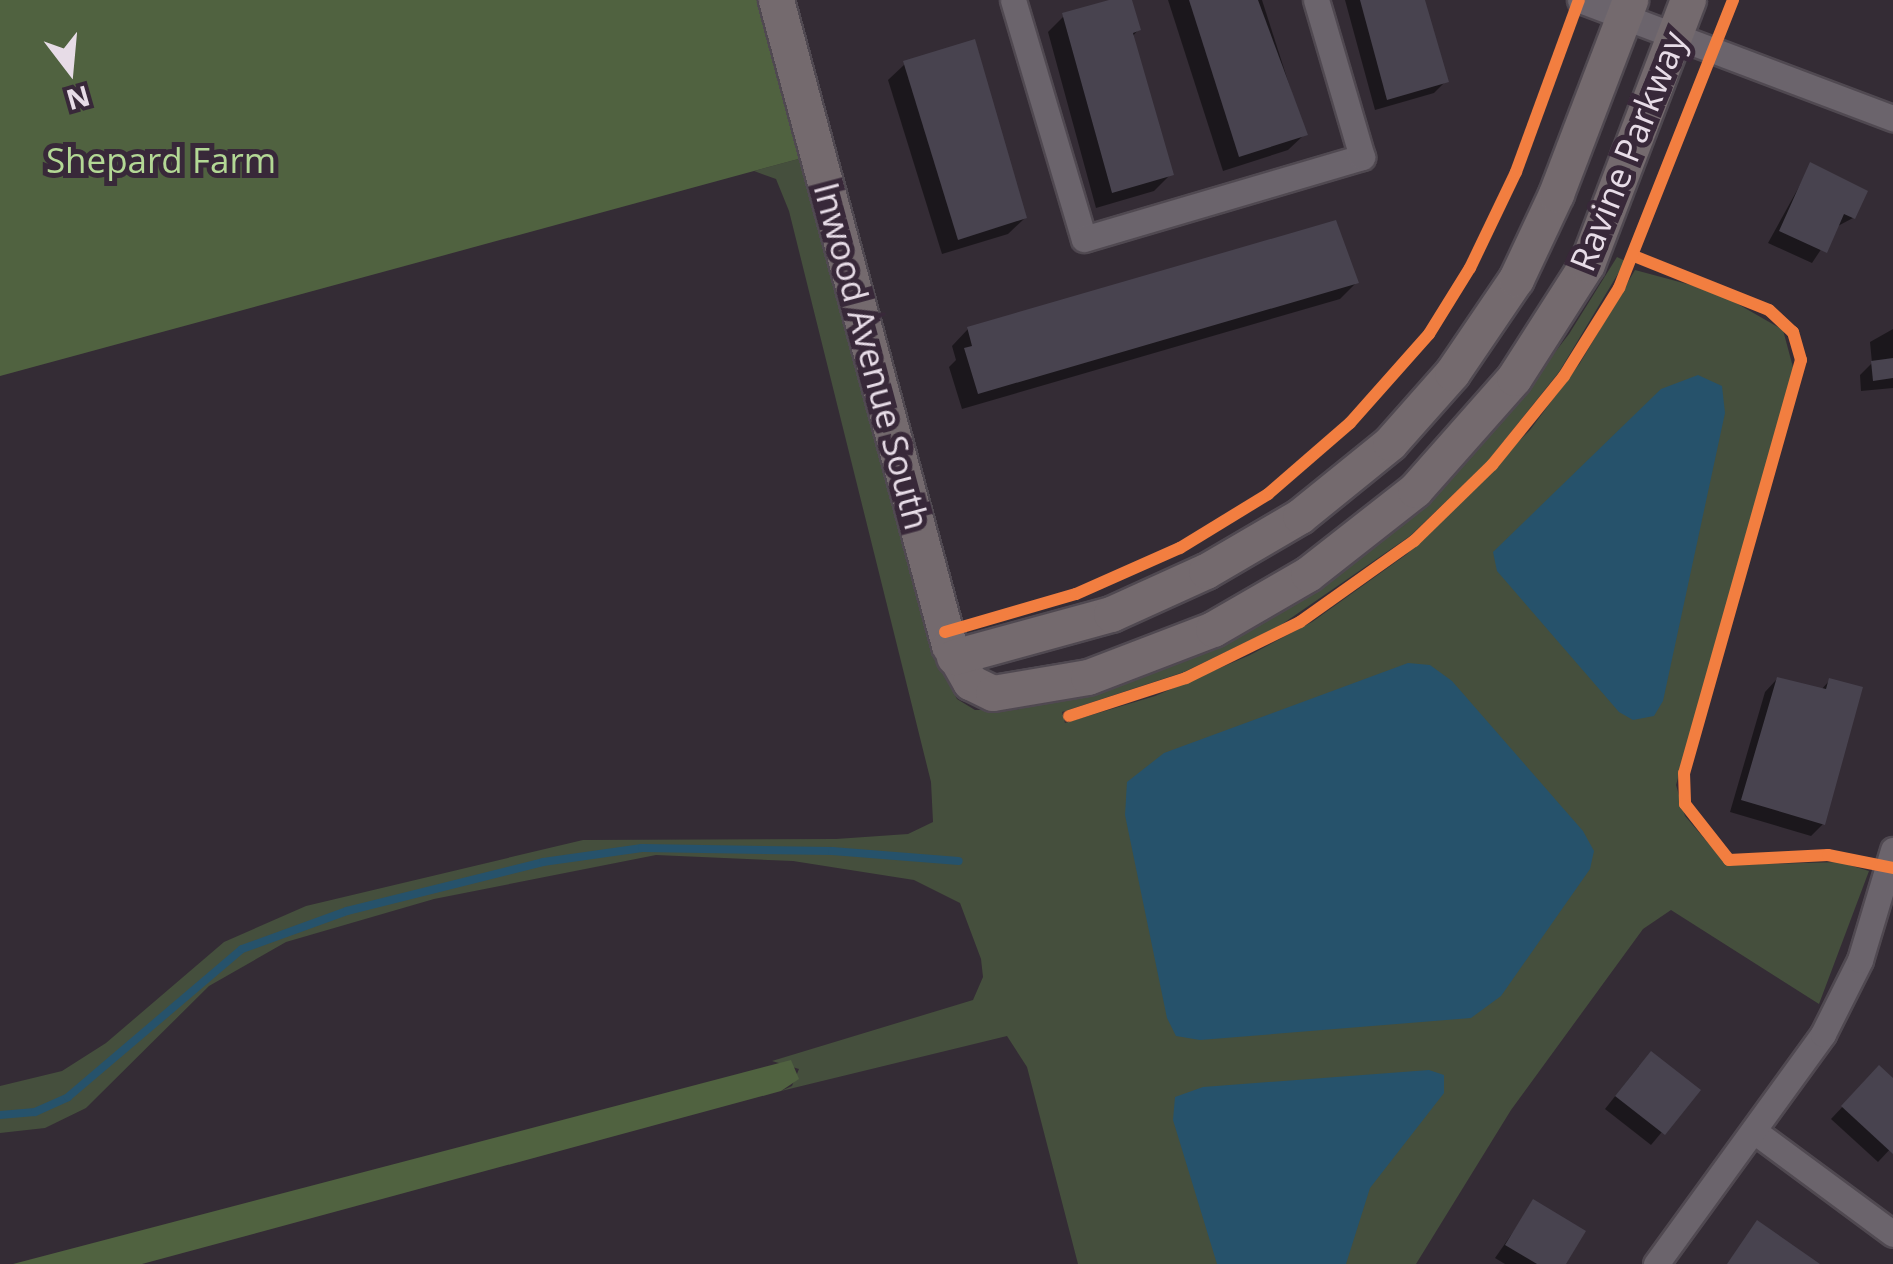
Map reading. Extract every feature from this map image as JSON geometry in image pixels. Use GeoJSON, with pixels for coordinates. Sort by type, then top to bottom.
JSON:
{"type":"FeatureCollection","features":[{"type":"Feature","properties":{"kind":"street","name":"Inwood Avenue South"},"geometry":{"type":"LineString","coordinates":[[776,0],[954,658]]}},
{"type":"Feature","properties":{"kind":"street"},"geometry":{"type":"LineString","coordinates":[[1014,0],[1084,239],[1362,157],[1316,0]]}},
{"type":"Feature","properties":{"kind":"street"},"geometry":{"type":"LineString","coordinates":[[1580,0],[1627,8],[1674,34],[1893,118]]}},
{"type":"Feature","properties":{"kind":"street","name":"Ravine Parkway"},"geometry":{"type":"LineString","coordinates":[[1627,8],[1522,268],[1452,372],[1390,442],[1300,516],[1173,587],[1077,626],[954,658],[970,682],[993,693],[1088,677],[1212,630],[1318,567],[1415,490],[1487,413],[1571,292],[1615,201],[1688,0]]}},
{"type":"Feature","properties":{"kind":"street"},"geometry":{"type":"LineString","coordinates":[[1656,1264],[1754,1131],[1844,996],[1893,850]]}},
{"type":"Feature","properties":{"kind":"street"},"geometry":{"type":"LineString","coordinates":[[1754,1131],[1893,1234]]}},
{"type":"Feature","properties":{"kind":"green space","name":"Shepard Farm"},"geometry":{"type":"Polygon","coordinates":[[[0,0],[759,0],[802,158],[0,376],[0,0]]]}},
{"type":"Feature","properties":{"kind":"green space"},"geometry":{"type":"Polygon","coordinates":[[[802,158],[935,657],[957,699],[975,710],[1015,710],[1082,694],[1334,576],[1440,488],[1504,418],[1569,334],[1617,257],[1625,261],[1622,267],[1559,372],[1488,461],[1410,536],[1278,627],[1184,672],[1062,712],[1065,723],[1155,696],[1250,655],[1312,622],[1407,554],[1530,430],[1580,363],[1635,270],[1717,292],[1783,330],[1794,371],[1676,785],[1685,816],[1727,865],[1839,862],[1869,871],[1819,1004],[1671,910],[1643,929],[1511,1110],[1416,1264],[1078,1264],[1027,1067],[1007,1036],[781,1091],[792,1086],[799,1069],[772,1061],[973,1000],[983,977],[981,959],[960,903],[914,880],[793,861],[656,855],[434,899],[286,942],[209,986],[86,1108],[45,1128],[0,1133],[0,1086],[62,1071],[106,1043],[224,942],[306,906],[583,840],[836,839],[908,834],[933,822],[931,782],[789,211],[776,179],[754,171],[802,158]]]}},
{"type":"Feature","properties":{"kind":"green space"},"geometry":{"type":"Polygon","coordinates":[[[791,1060],[799,1079],[781,1091],[142,1264],[13,1264],[791,1060]]]}},
{"type":"Feature","properties":{"kind":"water"},"geometry":{"type":"Polygon","coordinates":[[[1698,375],[1722,386],[1725,413],[1663,701],[1654,716],[1633,720],[1619,712],[1497,571],[1493,552],[1661,389],[1698,375]]]}},
{"type":"Feature","properties":{"kind":"water"},"geometry":{"type":"Polygon","coordinates":[[[1408,663],[1430,665],[1452,681],[1583,831],[1594,851],[1590,869],[1501,996],[1471,1018],[1200,1040],[1176,1036],[1167,1018],[1125,815],[1127,782],[1164,753],[1408,663]]]}},
{"type":"Feature","properties":{"kind":"water"},"geometry":{"type":"Polygon","coordinates":[[[1429,1070],[1444,1075],[1444,1093],[1370,1188],[1346,1264],[1217,1264],[1173,1120],[1175,1097],[1203,1087],[1429,1070]]]}},
{"type":"Feature","properties":{"kind":"building"},"geometry":{"type":"Polygon","coordinates":[[[1109,0],[1132,0],[1141,30],[1133,33],[1174,175],[1112,193],[1062,13],[1109,0]]]}},
{"type":"Feature","properties":{"kind":"building"},"geometry":{"type":"Polygon","coordinates":[[[1189,0],[1258,0],[1308,135],[1239,157],[1189,0]]]}},
{"type":"Feature","properties":{"kind":"building"},"geometry":{"type":"Polygon","coordinates":[[[1360,0],[1425,0],[1449,82],[1387,100],[1360,0]]]}},
{"type":"Feature","properties":{"kind":"building"},"geometry":{"type":"Polygon","coordinates":[[[975,39],[1027,218],[958,240],[903,61],[975,39]]]}},
{"type":"Feature","properties":{"kind":"building"},"geometry":{"type":"Polygon","coordinates":[[[1810,162],[1868,191],[1855,219],[1844,214],[1827,253],[1779,231],[1810,162]]]}},
{"type":"Feature","properties":{"kind":"building"},"geometry":{"type":"Polygon","coordinates":[[[1336,220],[1359,283],[978,394],[964,348],[972,346],[967,327],[1336,220]]]}},
{"type":"Feature","properties":{"kind":"building"},"geometry":{"type":"Polygon","coordinates":[[[1893,358],[1893,378],[1873,381],[1871,361],[1893,358]]]}},
{"type":"Feature","properties":{"kind":"building"},"geometry":{"type":"Polygon","coordinates":[[[1777,677],[1826,689],[1829,678],[1863,687],[1825,825],[1741,800],[1777,677]]]}},
{"type":"Feature","properties":{"kind":"building"},"geometry":{"type":"Polygon","coordinates":[[[1651,1051],[1701,1090],[1665,1135],[1615,1096],[1651,1051]]]}},
{"type":"Feature","properties":{"kind":"building"},"geometry":{"type":"Polygon","coordinates":[[[1879,1065],[1893,1078],[1893,1154],[1841,1106],[1879,1065]]]}},
{"type":"Feature","properties":{"kind":"building"},"geometry":{"type":"Polygon","coordinates":[[[1533,1199],[1586,1231],[1566,1264],[1537,1264],[1505,1245],[1533,1199]]]}},
{"type":"Feature","properties":{"kind":"building"},"geometry":{"type":"Polygon","coordinates":[[[1757,1220],[1820,1264],[1727,1264],[1757,1220]]]}},
{"type":"Feature","properties":{"kind":"waterway"},"geometry":{"type":"LineString","coordinates":[[0,1115],[35,1112],[68,1097],[242,949],[347,911],[543,862],[642,848],[832,851],[959,861]]}},
{"type":"Feature","properties":{"kind":"cycle path"},"geometry":{"type":"LineString","coordinates":[[945,632],[1076,594],[1180,548],[1268,494],[1350,423],[1429,334],[1470,268],[1516,172],[1579,0]]}},
{"type":"Feature","properties":{"kind":"cycle path"},"geometry":{"type":"LineString","coordinates":[[1069,716],[1186,678],[1300,622],[1414,541],[1492,465],[1564,376],[1619,288],[1733,0]]}},
{"type":"Feature","properties":{"kind":"cycle path"},"geometry":{"type":"LineString","coordinates":[[1634,256],[1769,310],[1793,332],[1801,360],[1684,773],[1685,804],[1729,860],[1828,855],[1893,868]]}}]}
